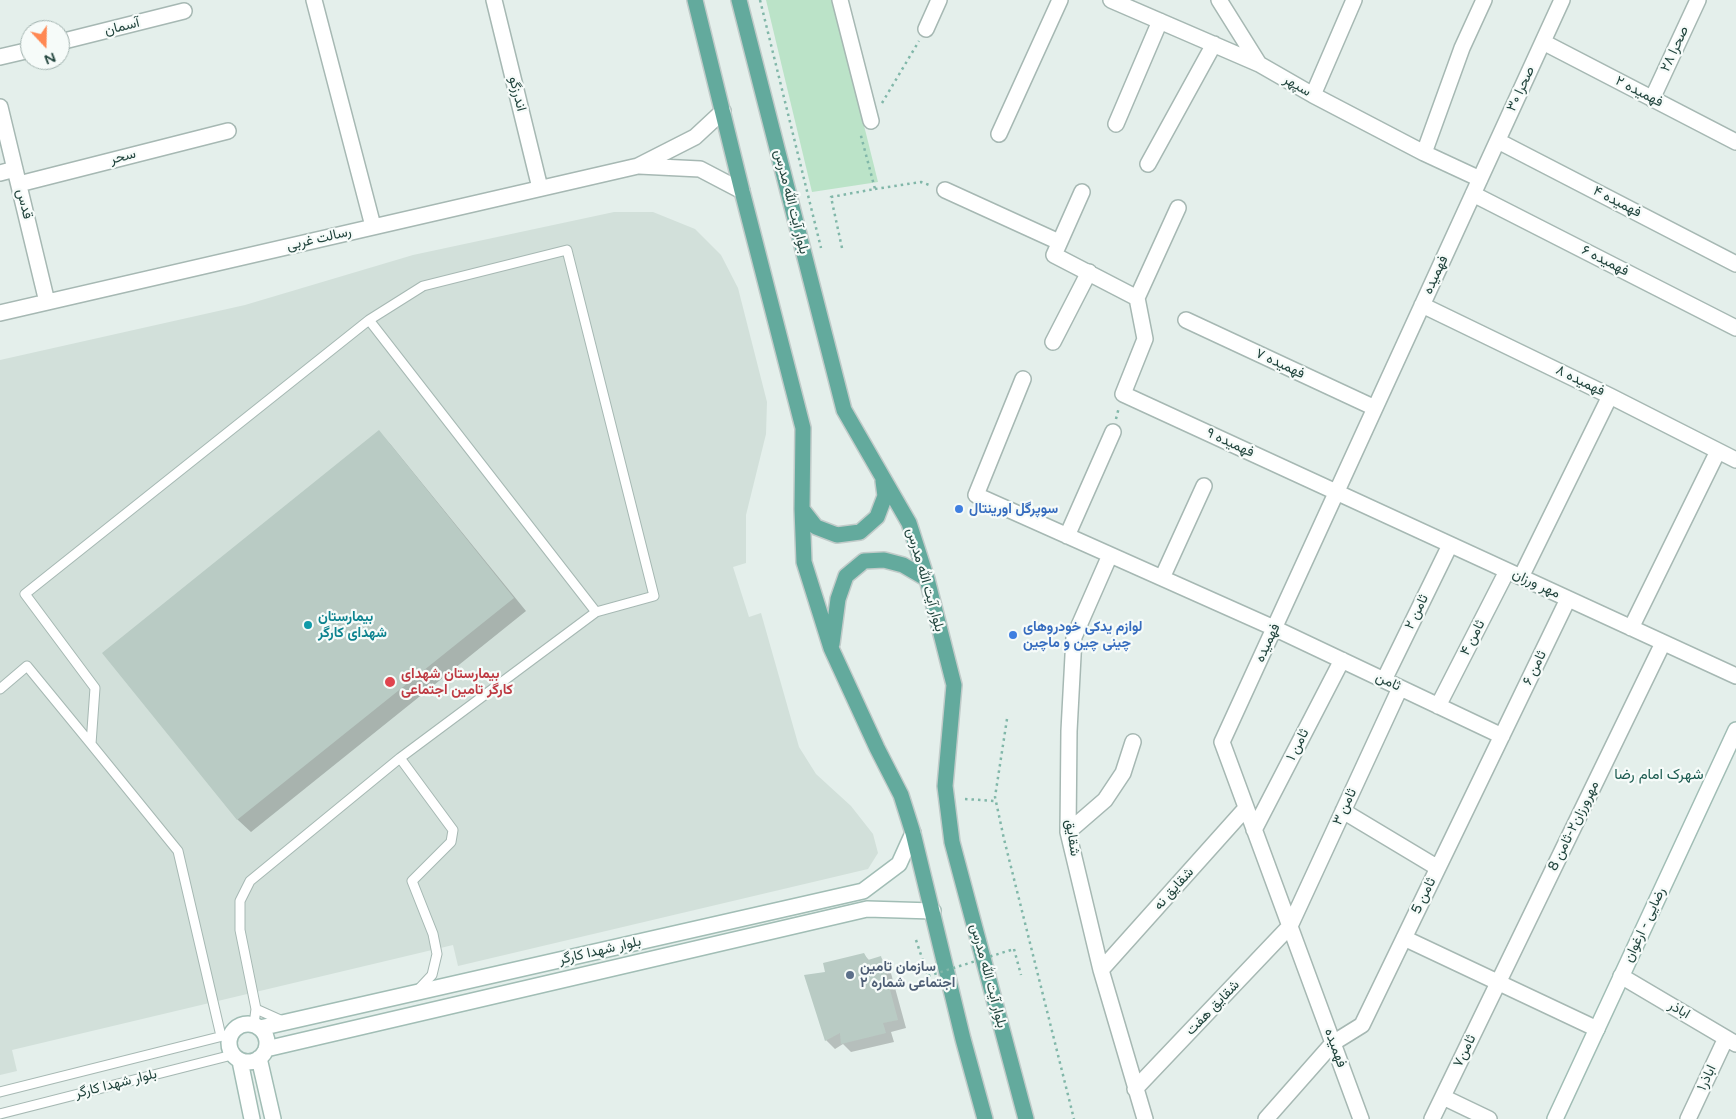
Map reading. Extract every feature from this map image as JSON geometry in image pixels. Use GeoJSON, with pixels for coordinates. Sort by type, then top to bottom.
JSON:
{"type":"FeatureCollection","features":[{"type":"Feature","properties":{"kind":"main road"},"geometry":{"type":"LineString","coordinates":[[695,0],[742,191],[804,428],[802,509],[804,562],[831,648],[901,795],[913,833],[963,1039],[985,1119]]}},
{"type":"Feature","properties":{"kind":"main road","name":"بلوار آیت الله مدرس"},"geometry":{"type":"LineString","coordinates":[[739,0],[844,410],[909,523],[928,579],[954,685],[944,786],[952,842],[1026,1119]]}},
{"type":"Feature","properties":{"kind":"main road"},"geometry":{"type":"LineString","coordinates":[[802,509],[816,527],[837,535],[860,532],[877,517],[880,510],[885,496],[882,474]]}},
{"type":"Feature","properties":{"kind":"main road"},"geometry":{"type":"LineString","coordinates":[[831,648],[838,599],[846,576],[864,561],[884,560],[902,565],[928,579]]}},
{"type":"Feature","properties":{"kind":"street"},"geometry":{"type":"LineString","coordinates":[[314,0],[373,226]]}},
{"type":"Feature","properties":{"kind":"street","name":"اندرزگو"},"geometry":{"type":"LineString","coordinates":[[494,0],[540,188]]}},
{"type":"Feature","properties":{"kind":"street"},"geometry":{"type":"LineString","coordinates":[[840,0],[866,126]]}},
{"type":"Feature","properties":{"kind":"street"},"geometry":{"type":"LineString","coordinates":[[926,29],[939,0]]}},
{"type":"Feature","properties":{"kind":"street"},"geometry":{"type":"LineString","coordinates":[[999,134],[1060,0]]}},
{"type":"Feature","properties":{"kind":"street"},"geometry":{"type":"LineString","coordinates":[[1313,95],[1354,0]]}},
{"type":"Feature","properties":{"kind":"street"},"geometry":{"type":"LineString","coordinates":[[1424,153],[1462,48],[1484,0]]}},
{"type":"Feature","properties":{"kind":"street","name":"صحرا ۳۰"},"geometry":{"type":"LineString","coordinates":[[1480,179],[1562,0]]}},
{"type":"Feature","properties":{"kind":"street","name":"صحرا ۲۸"},"geometry":{"type":"LineString","coordinates":[[1652,99],[1698,0]]}},
{"type":"Feature","properties":{"kind":"street","name":"سپهر"},"geometry":{"type":"LineString","coordinates":[[1116,1],[1258,64],[1424,153],[1480,179]]}},
{"type":"Feature","properties":{"kind":"street"},"geometry":{"type":"LineString","coordinates":[[1219,1],[1258,64]]}},
{"type":"Feature","properties":{"kind":"street","name":"آسمان"},"geometry":{"type":"LineString","coordinates":[[70,40],[184,11]]}},
{"type":"Feature","properties":{"kind":"street"},"geometry":{"type":"LineString","coordinates":[[1116,124],[1160,21]]}},
{"type":"Feature","properties":{"kind":"street","name":"فهمیده ۲"},"geometry":{"type":"LineString","coordinates":[[1542,42],[1736,142]]}},
{"type":"Feature","properties":{"kind":"street"},"geometry":{"type":"LineString","coordinates":[[1148,164],[1214,44]]}},
{"type":"Feature","properties":{"kind":"street"},"geometry":{"type":"LineString","coordinates":[[0,58],[20,53]]}},
{"type":"Feature","properties":{"kind":"street","name":"قدس"},"geometry":{"type":"LineString","coordinates":[[0,107],[47,302]]}},
{"type":"Feature","properties":{"kind":"street","name":"رسالت غربی"},"geometry":{"type":"LineString","coordinates":[[0,313],[638,166],[696,137],[723,111]]}},
{"type":"Feature","properties":{"kind":"street","name":"سحر"},"geometry":{"type":"LineString","coordinates":[[0,173],[17,176],[228,131]]}},
{"type":"Feature","properties":{"kind":"street","name":"فهمیده ۴"},"geometry":{"type":"LineString","coordinates":[[1498,141],[1736,264]]}},
{"type":"Feature","properties":{"kind":"street","name":"رسالت غربی"},"geometry":{"type":"LineString","coordinates":[[638,166],[700,169],[742,191]]}},
{"type":"Feature","properties":{"kind":"street","name":"فهمیده"},"geometry":{"type":"LineString","coordinates":[[1360,1119],[1222,742],[1480,179]]}},
{"type":"Feature","properties":{"kind":"street"},"geometry":{"type":"LineString","coordinates":[[945,190],[1059,242]]}},
{"type":"Feature","properties":{"kind":"street"},"geometry":{"type":"LineString","coordinates":[[1082,192],[1054,255],[1138,298]]}},
{"type":"Feature","properties":{"kind":"street","name":"فهمیده ۶"},"geometry":{"type":"LineString","coordinates":[[1473,194],[1736,328]]}},
{"type":"Feature","properties":{"kind":"street"},"geometry":{"type":"LineString","coordinates":[[1123,394],[1145,339],[1138,298],[1178,208]]}},
{"type":"Feature","properties":{"kind":"street"},"geometry":{"type":"LineString","coordinates":[[1053,342],[1089,272]]}},
{"type":"Feature","properties":{"kind":"street","name":"فهمیده ۸"},"geometry":{"type":"LineString","coordinates":[[1422,305],[1610,396],[1736,460]]}},
{"type":"Feature","properties":{"kind":"street","name":"فهمیده ۷"},"geometry":{"type":"LineString","coordinates":[[1186,320],[1375,408]]}},
{"type":"Feature","properties":{"kind":"street","name":"ثامن"},"geometry":{"type":"LineString","coordinates":[[1023,379],[976,495],[1274,628],[1502,736]]}},
{"type":"Feature","properties":{"kind":"street","name":"فهمیده ۹"},"geometry":{"type":"LineString","coordinates":[[1123,394],[1336,492]]}},
{"type":"Feature","properties":{"kind":"street"},"geometry":{"type":"LineString","coordinates":[[1521,577],[1610,396]]}},
{"type":"Feature","properties":{"kind":"street"},"geometry":{"type":"LineString","coordinates":[[1067,536],[1113,432]]}},
{"type":"Feature","properties":{"kind":"street"},"geometry":{"type":"LineString","coordinates":[[1632,628],[1718,451]]}},
{"type":"Feature","properties":{"kind":"street"},"geometry":{"type":"LineString","coordinates":[[1162,578],[1204,486]]}},
{"type":"Feature","properties":{"kind":"street","name":"مهر ورزان"},"geometry":{"type":"LineString","coordinates":[[1336,492],[1736,676]]}},
{"type":"Feature","properties":{"kind":"street","name":"ثامن ۲"},"geometry":{"type":"LineString","coordinates":[[1384,680],[1450,544]]}},
{"type":"Feature","properties":{"kind":"street","name":"شقایق"},"geometry":{"type":"LineString","coordinates":[[1110,555],[1074,637],[1069,732],[1068,832],[1101,970],[1145,1119]]}},
{"type":"Feature","properties":{"kind":"street","name":"ثامن ۴"},"geometry":{"type":"LineString","coordinates":[[1438,706],[1507,571]]}},
{"type":"Feature","properties":{"kind":"street","name":"ثامن ۶"},"geometry":{"type":"LineString","coordinates":[[1502,736],[1568,599]]}},
{"type":"Feature","properties":{"kind":"street","name":"مهرورزان۲-ثامن 8"},"geometry":{"type":"LineString","coordinates":[[1498,982],[1663,643]]}},
{"type":"Feature","properties":{"kind":"street","name":"ثامن ۱"},"geometry":{"type":"LineString","coordinates":[[1254,830],[1342,660]]}},
{"type":"Feature","properties":{"kind":"street","name":"ثامن ۳"},"geometry":{"type":"LineString","coordinates":[[1290,926],[1400,688]]}},
{"type":"Feature","properties":{"kind":"street","name":"رضایی - ارغوان"},"geometry":{"type":"LineString","coordinates":[[1555,1119],[1736,730]]}},
{"type":"Feature","properties":{"kind":"street","name":"ثامن 5"},"geometry":{"type":"LineString","coordinates":[[1266,1119],[1333,1043],[1362,1025],[1502,736]]}},
{"type":"Feature","properties":{"kind":"street"},"geometry":{"type":"LineString","coordinates":[[1068,832],[1105,800],[1123,773],[1133,742]]}},
{"type":"Feature","properties":{"kind":"street","name":"شقایق نه"},"geometry":{"type":"LineString","coordinates":[[1101,970],[1246,808]]}},
{"type":"Feature","properties":{"kind":"street"},"geometry":{"type":"LineString","coordinates":[[1343,811],[1438,868]]}},
{"type":"Feature","properties":{"kind":"street","name":"بلوار شهدا کارگر"},"geometry":{"type":"LineString","coordinates":[[257,1026],[285,1022],[862,891],[899,864],[913,833]]}},
{"type":"Feature","properties":{"kind":"street","name":"بلوار شهدا کارگر"},"geometry":{"type":"LineString","coordinates":[[263,1054],[867,909],[933,911]]}},
{"type":"Feature","properties":{"kind":"street","name":"شقایق هفت"},"geometry":{"type":"LineString","coordinates":[[1135,1089],[1290,926]]}},
{"type":"Feature","properties":{"kind":"street"},"geometry":{"type":"LineString","coordinates":[[1404,938],[1597,1029]]}},
{"type":"Feature","properties":{"kind":"street","name":"اباذر"},"geometry":{"type":"LineString","coordinates":[[1621,976],[1731,1041]]}},
{"type":"Feature","properties":{"kind":"street","name":"ثامن۷"},"geometry":{"type":"LineString","coordinates":[[1432,1119],[1498,982]]}},
{"type":"Feature","properties":{"kind":"street"},"geometry":{"type":"LineString","coordinates":[[252,1119],[236,1058],[228,1044],[226,1035],[241,1025],[257,1026],[265,1034],[267,1041],[263,1054],[273,1119]]}},
{"type":"Feature","properties":{"kind":"street","name":"اباذر۱"},"geometry":{"type":"LineString","coordinates":[[1688,1119],[1731,1041]]}},
{"type":"Feature","properties":{"kind":"street"},"geometry":{"type":"LineString","coordinates":[[236,1058],[250,1062],[263,1054]]}},
{"type":"Feature","properties":{"kind":"street"},"geometry":{"type":"LineString","coordinates":[[1442,1097],[1488,1119]]}},
{"type":"Feature","properties":{"kind":"lane"},"geometry":{"type":"LineString","coordinates":[[92,744],[96,688],[25,594],[369,320],[423,286],[567,250],[654,596],[596,612],[400,758],[250,881],[240,901],[240,930],[256,1009],[257,1026]]}},
{"type":"Feature","properties":{"kind":"lane"},"geometry":{"type":"LineString","coordinates":[[369,320],[596,612]]}},
{"type":"Feature","properties":{"kind":"lane"},"geometry":{"type":"LineString","coordinates":[[0,689],[27,666],[178,851],[226,1035]]}},
{"type":"Feature","properties":{"kind":"lane"},"geometry":{"type":"LineString","coordinates":[[400,758],[454,830],[451,842],[412,881],[433,934],[437,954],[432,974],[416,992]]}},
{"type":"Feature","properties":{"kind":"lane"},"geometry":{"type":"LineString","coordinates":[[256,1009],[285,1022]]}},
{"type":"Feature","properties":{"kind":"lane","name":"بلوار شهدا کارگر"},"geometry":{"type":"LineString","coordinates":[[0,1092],[226,1035]]}},
{"type":"Feature","properties":{"kind":"lane","name":"بلوار شهدا کارگر"},"geometry":{"type":"LineString","coordinates":[[0,1114],[236,1058]]}},
{"type":"Feature","properties":{"kind":"path"},"geometry":{"type":"LineString","coordinates":[[760,0],[822,248]]}},
{"type":"Feature","properties":{"kind":"path"},"geometry":{"type":"LineString","coordinates":[[875,189],[866,126],[926,29]]}},
{"type":"Feature","properties":{"kind":"path"},"geometry":{"type":"LineString","coordinates":[[842,248],[832,197],[921,182],[945,190]]}},
{"type":"Feature","properties":{"kind":"path"},"geometry":{"type":"LineString","coordinates":[[1113,432],[1123,394]]}},
{"type":"Feature","properties":{"kind":"path"},"geometry":{"type":"LineString","coordinates":[[1007,719],[995,801],[1074,1119]]}},
{"type":"Feature","properties":{"kind":"path"},"geometry":{"type":"LineString","coordinates":[[965,799],[995,801]]}},
{"type":"Feature","properties":{"kind":"path"},"geometry":{"type":"LineString","coordinates":[[916,940],[928,976],[1014,949],[1021,975]]}},
{"type":"Feature","properties":{"kind":"shaded area","name":"بیمارستان شهدای کارگر تامین اجتماعی"},"geometry":{"type":"Polygon","coordinates":[[[614,212],[653,212],[695,229],[721,255],[738,288],[767,402],[766,434],[746,515],[746,563],[733,567],[749,617],[761,613],[799,747],[816,774],[851,806],[873,834],[878,853],[868,869],[458,966],[453,945],[12,1050],[17,1071],[0,1075],[0,360],[245,305],[413,255],[614,212]]]}},
{"type":"Feature","properties":{"kind":"green space"},"geometry":{"type":"Polygon","coordinates":[[[766,0],[833,0],[878,182],[812,192],[766,0]]]}},
{"type":"Feature","properties":{"kind":"building","name":"بیمارستان شهدای کارگر"},"geometry":{"type":"Polygon","coordinates":[[[379,430],[514,598],[237,820],[102,653],[379,430]]]}},
{"type":"Feature","properties":{"kind":"building"},"geometry":{"type":"Polygon","coordinates":[[[864,953],[868,960],[881,956],[898,1020],[883,1023],[886,1033],[841,1044],[840,1033],[825,1041],[804,975],[825,972],[823,963],[864,953]]]}},
{"type":"Feature","properties":{"kind":"place","name":"سوپرگل اورینتال"},"geometry":{"type":"Point","coordinates":[959,509]}},
{"type":"Feature","properties":{"kind":"place","name":"بیمارستان شهدای کارگر"},"geometry":{"type":"Point","coordinates":[308,625]}},
{"type":"Feature","properties":{"kind":"place","name":"لوازم یدکی خودروهای چینی چین و ماچین"},"geometry":{"type":"Point","coordinates":[1013,635]}},
{"type":"Feature","properties":{"kind":"place","name":"بیمارستان شهدای کارگر تامین اجتماعی"},"geometry":{"type":"Point","coordinates":[390,682]}},
{"type":"Feature","properties":{"kind":"place","name":"سازمان تامین اجتماعی شماره ۲"},"geometry":{"type":"Point","coordinates":[850,975]}},
{"type":"Feature","properties":{"kind":"district","name":"شهرک امام رضا"},"geometry":{"type":"Point","coordinates":[1659,775]}}]}
